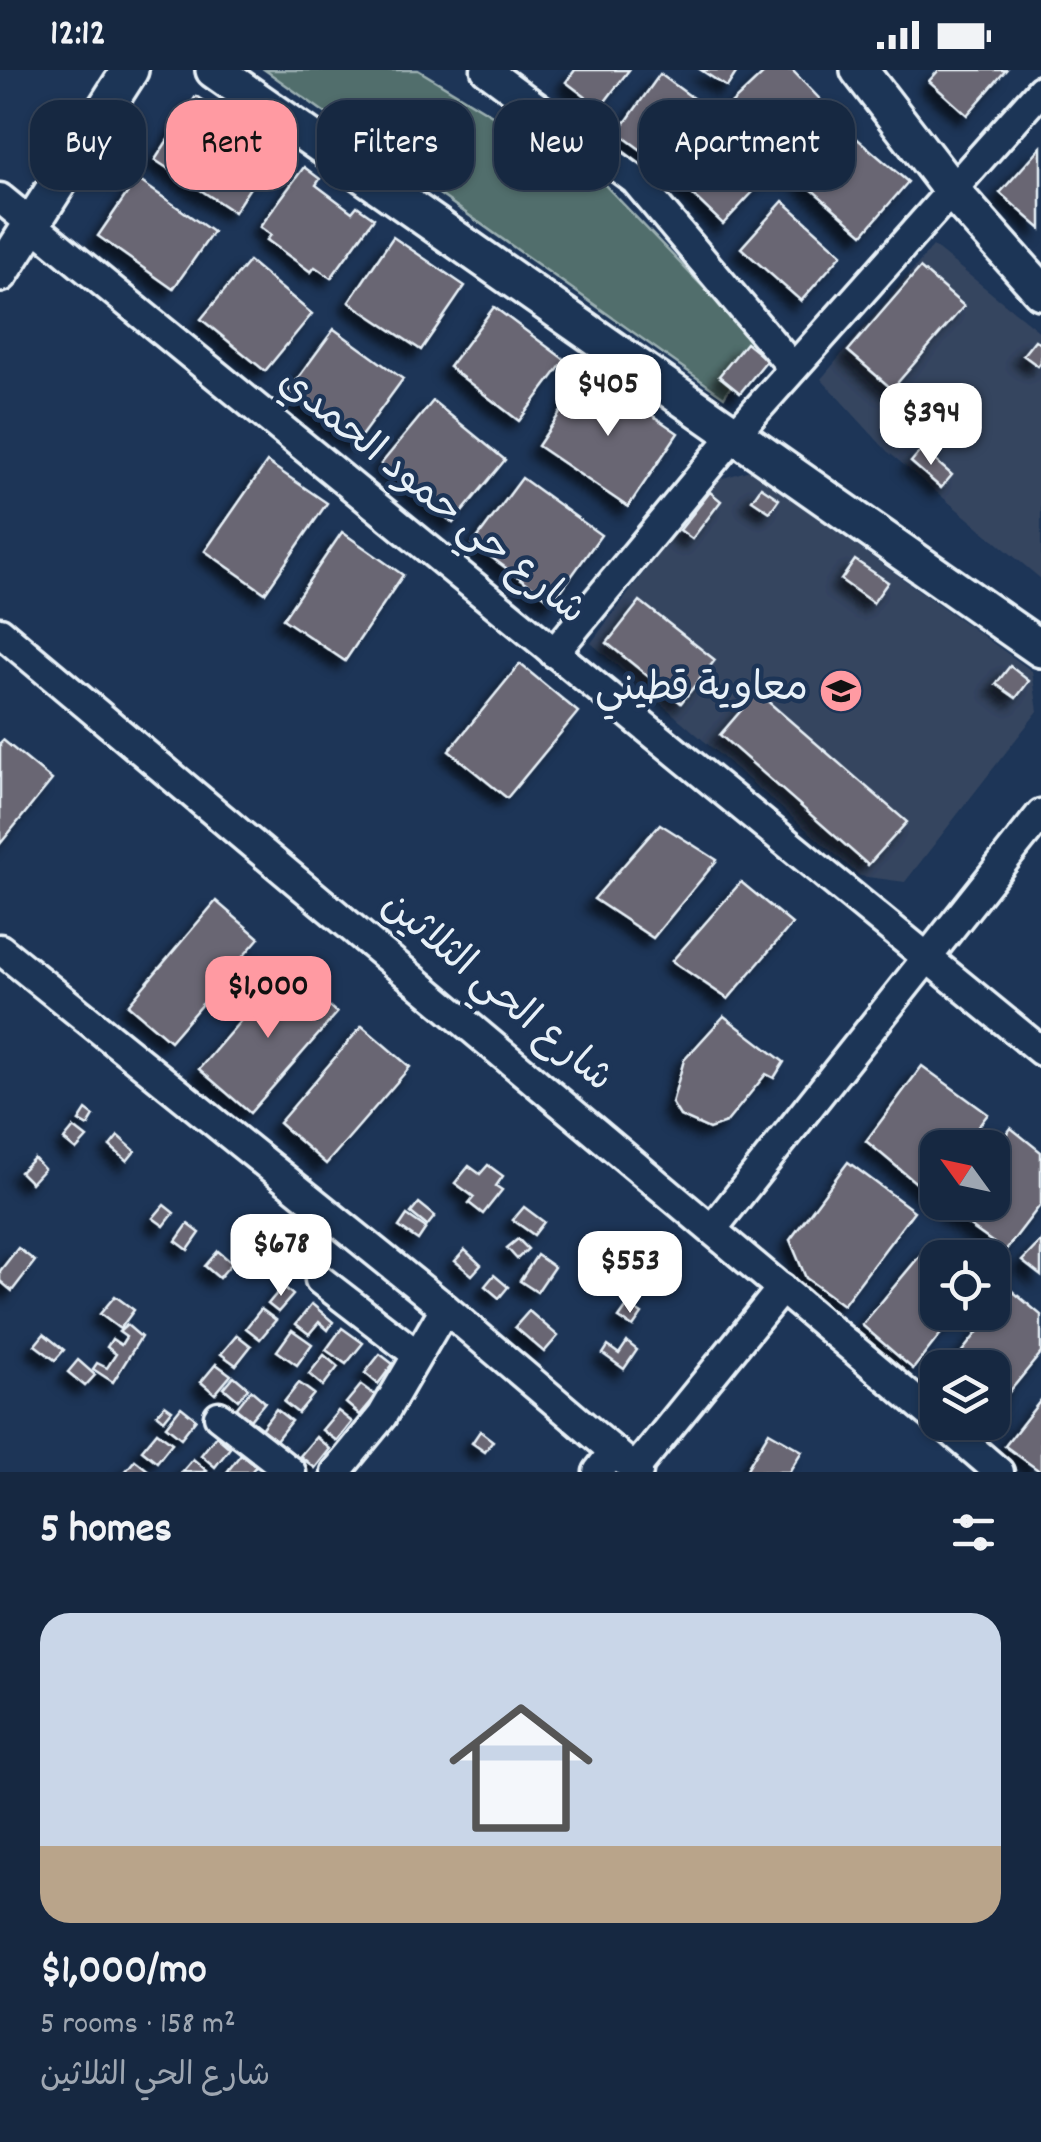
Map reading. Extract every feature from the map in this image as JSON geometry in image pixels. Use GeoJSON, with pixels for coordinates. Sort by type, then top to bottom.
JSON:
{"type":"FeatureCollection","features":[{"type":"Feature","properties":{"kind":"street"},"geometry":{"type":"LineString","coordinates":[[0,274],[130,70]]}},
{"type":"Feature","properties":{"kind":"street"},"geometry":{"type":"LineString","coordinates":[[214,70],[1041,648]]}},
{"type":"Feature","properties":{"kind":"street"},"geometry":{"type":"LineString","coordinates":[[486,70],[636,180],[793,368]]}},
{"type":"Feature","properties":{"kind":"street"},"geometry":{"type":"LineString","coordinates":[[858,70],[952,191],[1041,291]]}},
{"type":"Feature","properties":{"kind":"street"},"geometry":{"type":"LineString","coordinates":[[554,653],[735,434],[1041,90]]}},
{"type":"Feature","properties":{"kind":"street","name":"شارع حي حمود الحمدي"},"geometry":{"type":"LineString","coordinates":[[0,198],[1041,1051]]}},
{"type":"Feature","properties":{"kind":"street","name":"شارع الحي الثلاثين"},"geometry":{"type":"LineString","coordinates":[[0,632],[920,1405]]}},
{"type":"Feature","properties":{"kind":"street"},"geometry":{"type":"LineString","coordinates":[[713,1228],[1041,814]]}},
{"type":"Feature","properties":{"kind":"street"},"geometry":{"type":"LineString","coordinates":[[0,950],[444,1308],[621,1466],[782,1288]]}},
{"type":"Feature","properties":{"kind":"street"},"geometry":{"type":"LineString","coordinates":[[320,1280],[416,1354]]}},
{"type":"Feature","properties":{"kind":"street"},"geometry":{"type":"LineString","coordinates":[[336,1472],[382,1416],[444,1308]]}},
{"type":"Feature","properties":{"kind":"street"},"geometry":{"type":"LineString","coordinates":[[219,1416],[292,1472]]}},
{"type":"Feature","properties":{"kind":"street","name":"شارع الحي الثلاثين"},"geometry":{"type":"LineString","coordinates":[[961,1440],[998,1472]]}},
{"type":"Feature","properties":{"kind":"shaded area"},"geometry":{"type":"Polygon","coordinates":[[[933,246],[1041,333],[1041,579],[887,451],[821,379],[933,246]]]}},
{"type":"Feature","properties":{"kind":"shaded area","name":"معاوية قطيني"},"geometry":{"type":"Polygon","coordinates":[[[750,470],[1032,671],[1038,711],[905,882],[860,876],[591,643],[713,481],[750,470]]]}},
{"type":"Feature","properties":{"kind":"green space"},"geometry":{"type":"Polygon","coordinates":[[[265,70],[418,70],[467,100],[317,100],[317,107],[265,70]]]}},
{"type":"Feature","properties":{"kind":"green space"},"geometry":{"type":"Polygon","coordinates":[[[474,104],[494,116],[494,190],[610,190],[758,344],[724,397],[433,190],[474,190],[474,104]]]}},
{"type":"Feature","properties":{"kind":"building"},"geometry":{"type":"Polygon","coordinates":[[[575,70],[629,70],[606,100],[590,100],[566,82],[575,70]]]}},
{"type":"Feature","properties":{"kind":"building"},"geometry":{"type":"Polygon","coordinates":[[[701,70],[738,70],[727,87],[701,70]]]}},
{"type":"Feature","properties":{"kind":"building"},"geometry":{"type":"Polygon","coordinates":[[[767,70],[792,70],[821,100],[735,100],[767,70]]]}},
{"type":"Feature","properties":{"kind":"building"},"geometry":{"type":"Polygon","coordinates":[[[939,70],[1006,70],[967,115],[929,81],[939,70]]]}},
{"type":"Feature","properties":{"kind":"building"},"geometry":{"type":"Polygon","coordinates":[[[660,74],[696,100],[641,100],[660,74]]]}},
{"type":"Feature","properties":{"kind":"building"},"geometry":{"type":"Polygon","coordinates":[[[639,104],[639,148],[619,132],[639,104]]]}},
{"type":"Feature","properties":{"kind":"building"},"geometry":{"type":"Polygon","coordinates":[[[855,137],[908,182],[863,234],[812,190],[855,190],[855,137]]]}},
{"type":"Feature","properties":{"kind":"building"},"geometry":{"type":"Polygon","coordinates":[[[166,143],[166,167],[155,160],[166,143]]]}},
{"type":"Feature","properties":{"kind":"building"},"geometry":{"type":"Polygon","coordinates":[[[1041,147],[1041,229],[1000,193],[1041,147]]]}},
{"type":"Feature","properties":{"kind":"building"},"geometry":{"type":"Polygon","coordinates":[[[304,167],[317,177],[317,190],[323,190],[352,212],[357,206],[374,218],[331,278],[315,267],[311,272],[267,240],[271,235],[260,227],[287,190],[297,190],[297,177],[304,167]]]}},
{"type":"Feature","properties":{"kind":"building"},"geometry":{"type":"Polygon","coordinates":[[[146,185],[213,232],[173,289],[98,236],[129,190],[146,190],[146,185]]]}},
{"type":"Feature","properties":{"kind":"building"},"geometry":{"type":"Polygon","coordinates":[[[201,190],[248,190],[234,212],[201,190]]]}},
{"type":"Feature","properties":{"kind":"building"},"geometry":{"type":"Polygon","coordinates":[[[688,190],[755,190],[723,224],[688,190]]]}},
{"type":"Feature","properties":{"kind":"building"},"geometry":{"type":"Polygon","coordinates":[[[783,201],[842,254],[801,301],[741,248],[783,201]]]}},
{"type":"Feature","properties":{"kind":"building"},"geometry":{"type":"Polygon","coordinates":[[[393,237],[465,286],[421,350],[349,302],[393,237]]]}},
{"type":"Feature","properties":{"kind":"building"},"geometry":{"type":"Polygon","coordinates":[[[249,261],[312,314],[265,371],[201,319],[249,261]]]}},
{"type":"Feature","properties":{"kind":"building"},"geometry":{"type":"Polygon","coordinates":[[[920,268],[964,306],[892,389],[848,351],[920,268]]]}},
{"type":"Feature","properties":{"kind":"building"},"geometry":{"type":"Polygon","coordinates":[[[494,307],[565,360],[519,421],[449,367],[494,307]]]}},
{"type":"Feature","properties":{"kind":"building"},"geometry":{"type":"Polygon","coordinates":[[[334,329],[403,379],[356,443],[287,393],[334,329]]]}},
{"type":"Feature","properties":{"kind":"building"},"geometry":{"type":"Polygon","coordinates":[[[1035,340],[1041,344],[1038,366],[1023,355],[1035,340]]]}},
{"type":"Feature","properties":{"kind":"building"},"geometry":{"type":"Polygon","coordinates":[[[746,343],[767,360],[740,393],[719,376],[746,343]]]}},
{"type":"Feature","properties":{"kind":"building"},"geometry":{"type":"Polygon","coordinates":[[[588,371],[678,433],[628,507],[538,446],[588,371]]]}},
{"type":"Feature","properties":{"kind":"building"},"geometry":{"type":"Polygon","coordinates":[[[433,401],[505,460],[453,523],[381,464],[433,401]]]}},
{"type":"Feature","properties":{"kind":"building"},"geometry":{"type":"Polygon","coordinates":[[[922,449],[952,475],[941,488],[911,462],[922,449]]]}},
{"type":"Feature","properties":{"kind":"building"},"geometry":{"type":"Polygon","coordinates":[[[267,462],[327,503],[265,593],[205,551],[267,462]]]}},
{"type":"Feature","properties":{"kind":"building"},"geometry":{"type":"Polygon","coordinates":[[[522,478],[601,535],[553,602],[473,544],[522,478]]]}},
{"type":"Feature","properties":{"kind":"building"},"geometry":{"type":"Polygon","coordinates":[[[761,487],[779,499],[770,512],[752,500],[761,487]]]}},
{"type":"Feature","properties":{"kind":"building"},"geometry":{"type":"Polygon","coordinates":[[[710,492],[721,501],[692,539],[680,530],[710,492]]]}},
{"type":"Feature","properties":{"kind":"building"},"geometry":{"type":"Polygon","coordinates":[[[342,532],[403,575],[345,661],[283,619],[342,532]]]}},
{"type":"Feature","properties":{"kind":"building"},"geometry":{"type":"Polygon","coordinates":[[[855,560],[888,582],[873,603],[841,580],[855,560]]]}},
{"type":"Feature","properties":{"kind":"building"},"geometry":{"type":"Polygon","coordinates":[[[640,601],[715,660],[681,703],[607,643],[640,601]]]}},
{"type":"Feature","properties":{"kind":"building"},"geometry":{"type":"Polygon","coordinates":[[[520,664],[578,712],[507,798],[449,751],[520,664]]]}},
{"type":"Feature","properties":{"kind":"building"},"geometry":{"type":"Polygon","coordinates":[[[1010,666],[1029,681],[1016,698],[996,684],[1010,666]]]}},
{"type":"Feature","properties":{"kind":"building"},"geometry":{"type":"Polygon","coordinates":[[[757,692],[907,822],[868,865],[720,735],[757,692]]]}},
{"type":"Feature","properties":{"kind":"building"},"geometry":{"type":"Polygon","coordinates":[[[3,740],[52,780],[0,844],[0,743],[3,740]]]}},
{"type":"Feature","properties":{"kind":"building"},"geometry":{"type":"Polygon","coordinates":[[[660,824],[717,860],[653,938],[594,899],[660,824]]]}},
{"type":"Feature","properties":{"kind":"building"},"geometry":{"type":"Polygon","coordinates":[[[741,882],[792,924],[728,999],[672,961],[741,882]]]}},
{"type":"Feature","properties":{"kind":"building"},"geometry":{"type":"Polygon","coordinates":[[[216,901],[259,938],[170,1041],[128,1005],[216,901]]]}},
{"type":"Feature","properties":{"kind":"building"},"geometry":{"type":"Polygon","coordinates":[[[286,968],[337,1013],[250,1113],[199,1069],[286,968]]]}},
{"type":"Feature","properties":{"kind":"building"},"geometry":{"type":"Polygon","coordinates":[[[724,1016],[784,1062],[774,1078],[766,1074],[726,1123],[709,1129],[680,1116],[672,1103],[684,1060],[724,1016]]]}},
{"type":"Feature","properties":{"kind":"building"},"geometry":{"type":"Polygon","coordinates":[[[362,1026],[410,1067],[326,1164],[279,1123],[362,1026]]]}},
{"type":"Feature","properties":{"kind":"building"},"geometry":{"type":"Polygon","coordinates":[[[922,1066],[988,1114],[976,1130],[920,1130],[920,1186],[866,1141],[922,1066]]]}},
{"type":"Feature","properties":{"kind":"building"},"geometry":{"type":"Polygon","coordinates":[[[86,1110],[94,1116],[88,1126],[79,1121],[86,1110]]]}},
{"type":"Feature","properties":{"kind":"building"},"geometry":{"type":"Polygon","coordinates":[[[74,1128],[87,1138],[76,1150],[64,1140],[74,1128]]]}},
{"type":"Feature","properties":{"kind":"building"},"geometry":{"type":"Polygon","coordinates":[[[1010,1130],[1041,1152],[1041,1204],[1010,1244],[1010,1240],[989,1240],[961,1220],[1010,1220],[1010,1130]]]}},
{"type":"Feature","properties":{"kind":"building"},"geometry":{"type":"Polygon","coordinates":[[[118,1136],[135,1151],[127,1161],[110,1146],[118,1136]]]}},
{"type":"Feature","properties":{"kind":"building"},"geometry":{"type":"Polygon","coordinates":[[[34,1158],[44,1169],[31,1183],[20,1172],[34,1158]]]}},
{"type":"Feature","properties":{"kind":"building"},"geometry":{"type":"Polygon","coordinates":[[[848,1162],[914,1211],[843,1305],[806,1278],[790,1240],[848,1162]]]}},
{"type":"Feature","properties":{"kind":"building"},"geometry":{"type":"Polygon","coordinates":[[[488,1165],[503,1176],[496,1186],[502,1190],[483,1214],[469,1203],[474,1197],[455,1183],[469,1166],[480,1174],[488,1165]]]}},
{"type":"Feature","properties":{"kind":"building"},"geometry":{"type":"Polygon","coordinates":[[[419,1203],[435,1216],[427,1226],[411,1213],[419,1203]]]}},
{"type":"Feature","properties":{"kind":"building"},"geometry":{"type":"Polygon","coordinates":[[[164,1205],[174,1213],[164,1226],[153,1218],[164,1205]]]}},
{"type":"Feature","properties":{"kind":"building"},"geometry":{"type":"Polygon","coordinates":[[[524,1207],[544,1222],[534,1235],[513,1220],[524,1207]]]}},
{"type":"Feature","properties":{"kind":"building"},"geometry":{"type":"Polygon","coordinates":[[[407,1215],[426,1228],[418,1240],[399,1227],[407,1215]]]}},
{"type":"Feature","properties":{"kind":"building"},"geometry":{"type":"Polygon","coordinates":[[[188,1224],[200,1233],[188,1250],[176,1241],[188,1224]]]}},
{"type":"Feature","properties":{"kind":"building"},"geometry":{"type":"Polygon","coordinates":[[[518,1239],[528,1249],[517,1259],[507,1248],[518,1239]]]}},
{"type":"Feature","properties":{"kind":"building"},"geometry":{"type":"Polygon","coordinates":[[[1041,1241],[1041,1276],[1022,1261],[1041,1241]]]}},
{"type":"Feature","properties":{"kind":"building"},"geometry":{"type":"Polygon","coordinates":[[[18,1248],[35,1261],[12,1291],[0,1281],[0,1271],[18,1248]]]}},
{"type":"Feature","properties":{"kind":"building"},"geometry":{"type":"Polygon","coordinates":[[[465,1250],[481,1265],[472,1275],[455,1261],[465,1250]]]}},
{"type":"Feature","properties":{"kind":"building"},"geometry":{"type":"Polygon","coordinates":[[[218,1251],[232,1263],[219,1278],[205,1266],[218,1251]]]}},
{"type":"Feature","properties":{"kind":"building"},"geometry":{"type":"Polygon","coordinates":[[[537,1255],[554,1267],[537,1292],[520,1281],[537,1255]]]}},
{"type":"Feature","properties":{"kind":"building"},"geometry":{"type":"Polygon","coordinates":[[[920,1256],[920,1330],[944,1330],[928,1350],[920,1350],[920,1360],[913,1369],[862,1325],[920,1256]]]}},
{"type":"Feature","properties":{"kind":"building"},"geometry":{"type":"Polygon","coordinates":[[[494,1275],[508,1287],[499,1298],[485,1286],[494,1275]]]}},
{"type":"Feature","properties":{"kind":"building"},"geometry":{"type":"Polygon","coordinates":[[[283,1286],[293,1295],[278,1312],[268,1304],[283,1286]]]}},
{"type":"Feature","properties":{"kind":"building"},"geometry":{"type":"Polygon","coordinates":[[[1010,1291],[1041,1315],[1041,1353],[1010,1391],[1010,1350],[963,1350],[979,1330],[1010,1330],[1010,1291]]]}},
{"type":"Feature","properties":{"kind":"building"},"geometry":{"type":"Polygon","coordinates":[[[115,1296],[134,1310],[120,1329],[100,1314],[115,1296]]]}},
{"type":"Feature","properties":{"kind":"building"},"geometry":{"type":"Polygon","coordinates":[[[312,1304],[333,1322],[328,1330],[319,1322],[309,1334],[296,1324],[312,1304]]]}},
{"type":"Feature","properties":{"kind":"building"},"geometry":{"type":"Polygon","coordinates":[[[628,1305],[642,1314],[633,1327],[619,1318],[628,1305]]]}},
{"type":"Feature","properties":{"kind":"building"},"geometry":{"type":"Polygon","coordinates":[[[261,1309],[276,1320],[260,1339],[246,1328],[261,1309]]]}},
{"type":"Feature","properties":{"kind":"building"},"geometry":{"type":"Polygon","coordinates":[[[529,1311],[558,1336],[544,1352],[515,1327],[529,1311]]]}},
{"type":"Feature","properties":{"kind":"building"},"geometry":{"type":"Polygon","coordinates":[[[127,1325],[141,1337],[113,1382],[93,1369],[97,1363],[107,1368],[116,1354],[107,1347],[112,1339],[121,1345],[126,1337],[119,1332],[127,1325]]]}},
{"type":"Feature","properties":{"kind":"building"},"geometry":{"type":"Polygon","coordinates":[[[342,1328],[363,1343],[346,1364],[326,1350],[342,1328]]]}},
{"type":"Feature","properties":{"kind":"building"},"geometry":{"type":"Polygon","coordinates":[[[292,1330],[312,1344],[297,1365],[277,1351],[292,1330]]]}},
{"type":"Feature","properties":{"kind":"building"},"geometry":{"type":"Polygon","coordinates":[[[44,1334],[64,1350],[55,1360],[35,1345],[44,1334]]]}},
{"type":"Feature","properties":{"kind":"building"},"geometry":{"type":"Polygon","coordinates":[[[237,1335],[251,1346],[236,1365],[221,1354],[237,1335]]]}},
{"type":"Feature","properties":{"kind":"building"},"geometry":{"type":"Polygon","coordinates":[[[627,1342],[637,1350],[624,1369],[603,1354],[608,1346],[619,1354],[627,1342]]]}},
{"type":"Feature","properties":{"kind":"building"},"geometry":{"type":"Polygon","coordinates":[[[380,1354],[393,1364],[378,1384],[365,1373],[380,1354]]]}},
{"type":"Feature","properties":{"kind":"building"},"geometry":{"type":"Polygon","coordinates":[[[324,1355],[338,1367],[323,1386],[309,1374],[324,1355]]]}},
{"type":"Feature","properties":{"kind":"building"},"geometry":{"type":"Polygon","coordinates":[[[78,1360],[95,1375],[85,1386],[68,1372],[78,1360]]]}},
{"type":"Feature","properties":{"kind":"building"},"geometry":{"type":"Polygon","coordinates":[[[216,1364],[231,1375],[215,1394],[201,1382],[216,1364]]]}},
{"type":"Feature","properties":{"kind":"building"},"geometry":{"type":"Polygon","coordinates":[[[234,1376],[248,1388],[238,1400],[224,1388],[234,1376]]]}},
{"type":"Feature","properties":{"kind":"building"},"geometry":{"type":"Polygon","coordinates":[[[299,1383],[314,1394],[298,1413],[284,1402],[299,1383]]]}},
{"type":"Feature","properties":{"kind":"building"},"geometry":{"type":"Polygon","coordinates":[[[361,1385],[376,1396],[360,1415],[346,1403],[361,1385]]]}},
{"type":"Feature","properties":{"kind":"building"},"geometry":{"type":"Polygon","coordinates":[[[251,1390],[265,1402],[250,1420],[236,1409],[251,1390]]]}},
{"type":"Feature","properties":{"kind":"building"},"geometry":{"type":"Polygon","coordinates":[[[1041,1400],[1041,1472],[1005,1446],[1041,1400]]]}},
{"type":"Feature","properties":{"kind":"building"},"geometry":{"type":"Polygon","coordinates":[[[165,1405],[172,1410],[164,1420],[157,1414],[165,1405]]]}},
{"type":"Feature","properties":{"kind":"building"},"geometry":{"type":"Polygon","coordinates":[[[181,1407],[196,1419],[181,1438],[166,1426],[181,1407]]]}},
{"type":"Feature","properties":{"kind":"building"},"geometry":{"type":"Polygon","coordinates":[[[276,1409],[291,1421],[276,1440],[261,1429],[276,1409]]]}},
{"type":"Feature","properties":{"kind":"building"},"geometry":{"type":"Polygon","coordinates":[[[338,1411],[352,1422],[337,1441],[322,1430],[338,1411]]]}},
{"type":"Feature","properties":{"kind":"building"},"geometry":{"type":"Polygon","coordinates":[[[480,1431],[493,1441],[485,1452],[472,1443],[480,1431]]]}},
{"type":"Feature","properties":{"kind":"building"},"geometry":{"type":"Polygon","coordinates":[[[157,1432],[172,1443],[157,1462],[142,1450],[157,1432]]]}},
{"type":"Feature","properties":{"kind":"building"},"geometry":{"type":"Polygon","coordinates":[[[769,1432],[802,1451],[789,1472],[745,1472],[769,1432]]]}},
{"type":"Feature","properties":{"kind":"building"},"geometry":{"type":"Polygon","coordinates":[[[216,1436],[230,1448],[215,1467],[201,1455],[216,1436]]]}},
{"type":"Feature","properties":{"kind":"building"},"geometry":{"type":"Polygon","coordinates":[[[316,1437],[330,1449],[315,1468],[300,1456],[316,1437]]]}},
{"type":"Feature","properties":{"kind":"building"},"geometry":{"type":"Polygon","coordinates":[[[241,1454],[256,1466],[251,1472],[227,1472],[241,1454]]]}},
{"type":"Feature","properties":{"kind":"building"},"geometry":{"type":"Polygon","coordinates":[[[193,1459],[207,1471],[182,1472],[193,1459]]]}},
{"type":"Feature","properties":{"kind":"building"},"geometry":{"type":"Polygon","coordinates":[[[135,1460],[149,1471],[125,1472],[135,1460]]]}},
{"type":"Feature","properties":{"kind":"place","name":"معاوية قطيني"},"geometry":{"type":"Point","coordinates":[841,691]}}]}
